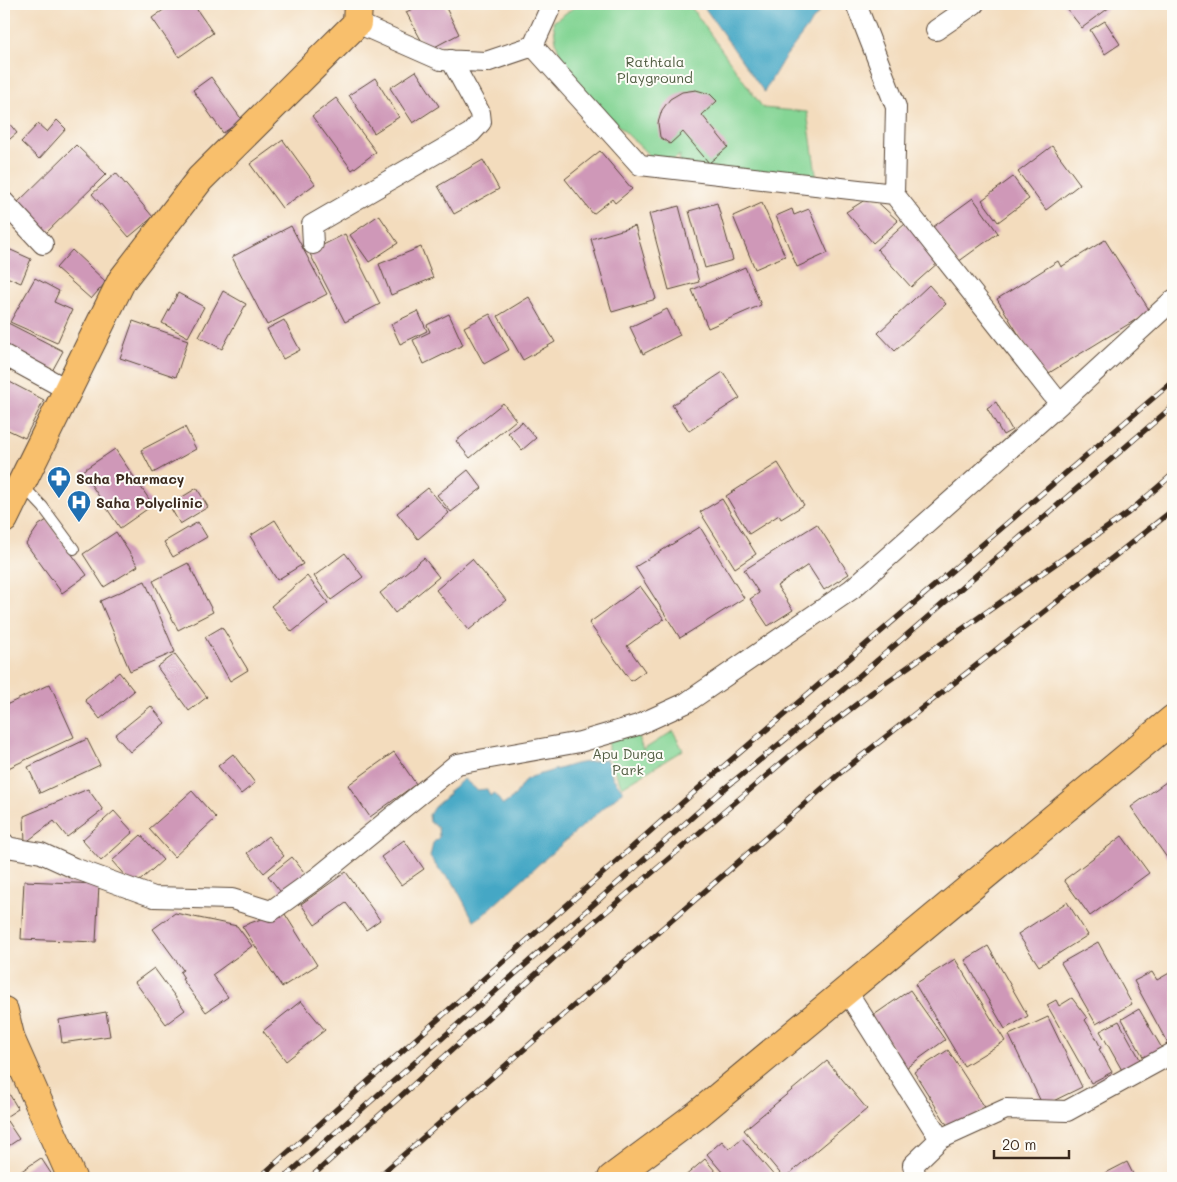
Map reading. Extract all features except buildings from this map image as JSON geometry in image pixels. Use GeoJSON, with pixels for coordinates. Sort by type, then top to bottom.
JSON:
{"type":"FeatureCollection","features":[{"type":"Feature","properties":{"kind":"main road"},"geometry":{"type":"LineString","coordinates":[[4,518],[66,389],[122,280],[200,179],[357,14]]}},
{"type":"Feature","properties":{"kind":"main road"},"geometry":{"type":"LineString","coordinates":[[612,1178],[698,1114],[1173,719]]}},
{"type":"Feature","properties":{"kind":"main road"},"geometry":{"type":"LineString","coordinates":[[4,1011],[11,1040],[72,1178]]}},
{"type":"Feature","properties":{"kind":"street"},"geometry":{"type":"LineString","coordinates":[[357,14],[441,60],[486,62],[533,46],[552,4]]}},
{"type":"Feature","properties":{"kind":"street"},"geometry":{"type":"LineString","coordinates":[[856,4],[896,107],[894,194],[1060,404]]}},
{"type":"Feature","properties":{"kind":"street"},"geometry":{"type":"LineString","coordinates":[[936,30],[974,4]]}},
{"type":"Feature","properties":{"kind":"street"},"geometry":{"type":"LineString","coordinates":[[533,46],[640,165],[894,194]]}},
{"type":"Feature","properties":{"kind":"street"},"geometry":{"type":"LineString","coordinates":[[313,244],[312,225],[471,133],[481,122],[480,113],[451,60]]}},
{"type":"Feature","properties":{"kind":"street"},"geometry":{"type":"LineString","coordinates":[[4,202],[43,244]]}},
{"type":"Feature","properties":{"kind":"street"},"geometry":{"type":"LineString","coordinates":[[4,843],[7,847],[41,853],[74,868],[154,897],[232,900],[270,911],[317,878],[457,764],[580,742],[638,725],[686,703],[852,590],[1173,300]]}},
{"type":"Feature","properties":{"kind":"street"},"geometry":{"type":"LineString","coordinates":[[4,355],[66,389]]}},
{"type":"Feature","properties":{"kind":"street"},"geometry":{"type":"LineString","coordinates":[[846,990],[940,1139]]}},
{"type":"Feature","properties":{"kind":"street"},"geometry":{"type":"LineString","coordinates":[[916,1178],[913,1165],[940,1139],[1006,1108],[1066,1111],[1173,1054]]}},
{"type":"Feature","properties":{"kind":"lane"},"geometry":{"type":"LineString","coordinates":[[21,484],[43,508],[74,549]]}},
{"type":"Feature","properties":{"kind":"green space","name":"Rathtala Playground"},"geometry":{"type":"Polygon","coordinates":[[[579,4],[689,4],[763,108],[807,112],[817,181],[678,168],[680,155],[662,169],[605,113],[578,83],[558,49],[553,22],[579,4]]]}},
{"type":"Feature","properties":{"kind":"green space","name":"Apu Durga Park"},"geometry":{"type":"Polygon","coordinates":[[[673,731],[683,750],[622,787],[608,757],[608,738],[637,734],[643,750],[673,731]]]}},
{"type":"Feature","properties":{"kind":"water"},"geometry":{"type":"Polygon","coordinates":[[[702,4],[825,4],[783,60],[764,92],[702,4]]]}},
{"type":"Feature","properties":{"kind":"water"},"geometry":{"type":"Polygon","coordinates":[[[606,759],[613,778],[623,791],[474,921],[453,882],[439,870],[430,857],[433,843],[439,837],[438,828],[430,822],[429,815],[434,807],[464,779],[477,790],[487,789],[490,796],[494,793],[503,805],[513,798],[525,780],[531,777],[575,764],[606,759]]]}},
{"type":"Feature","properties":{"kind":"railway"},"geometry":{"type":"LineString","coordinates":[[259,1178],[717,772],[1173,381]]}},
{"type":"Feature","properties":{"kind":"railway"},"geometry":{"type":"LineString","coordinates":[[284,1178],[724,789],[787,738],[1173,406]]}},
{"type":"Feature","properties":{"kind":"railway"},"geometry":{"type":"LineString","coordinates":[[310,1178],[587,928],[798,749],[878,688],[1128,513],[1173,474]]}},
{"type":"Feature","properties":{"kind":"railway"},"geometry":{"type":"LineString","coordinates":[[377,1178],[840,773],[1173,510]]}},
{"type":"Feature","properties":{"kind":"place","name":"Saha Pharmacy"},"geometry":{"type":"Point","coordinates":[59,499]}},
{"type":"Feature","properties":{"kind":"place","name":"Saha Polyclinic"},"geometry":{"type":"Point","coordinates":[79,523]}}]}
